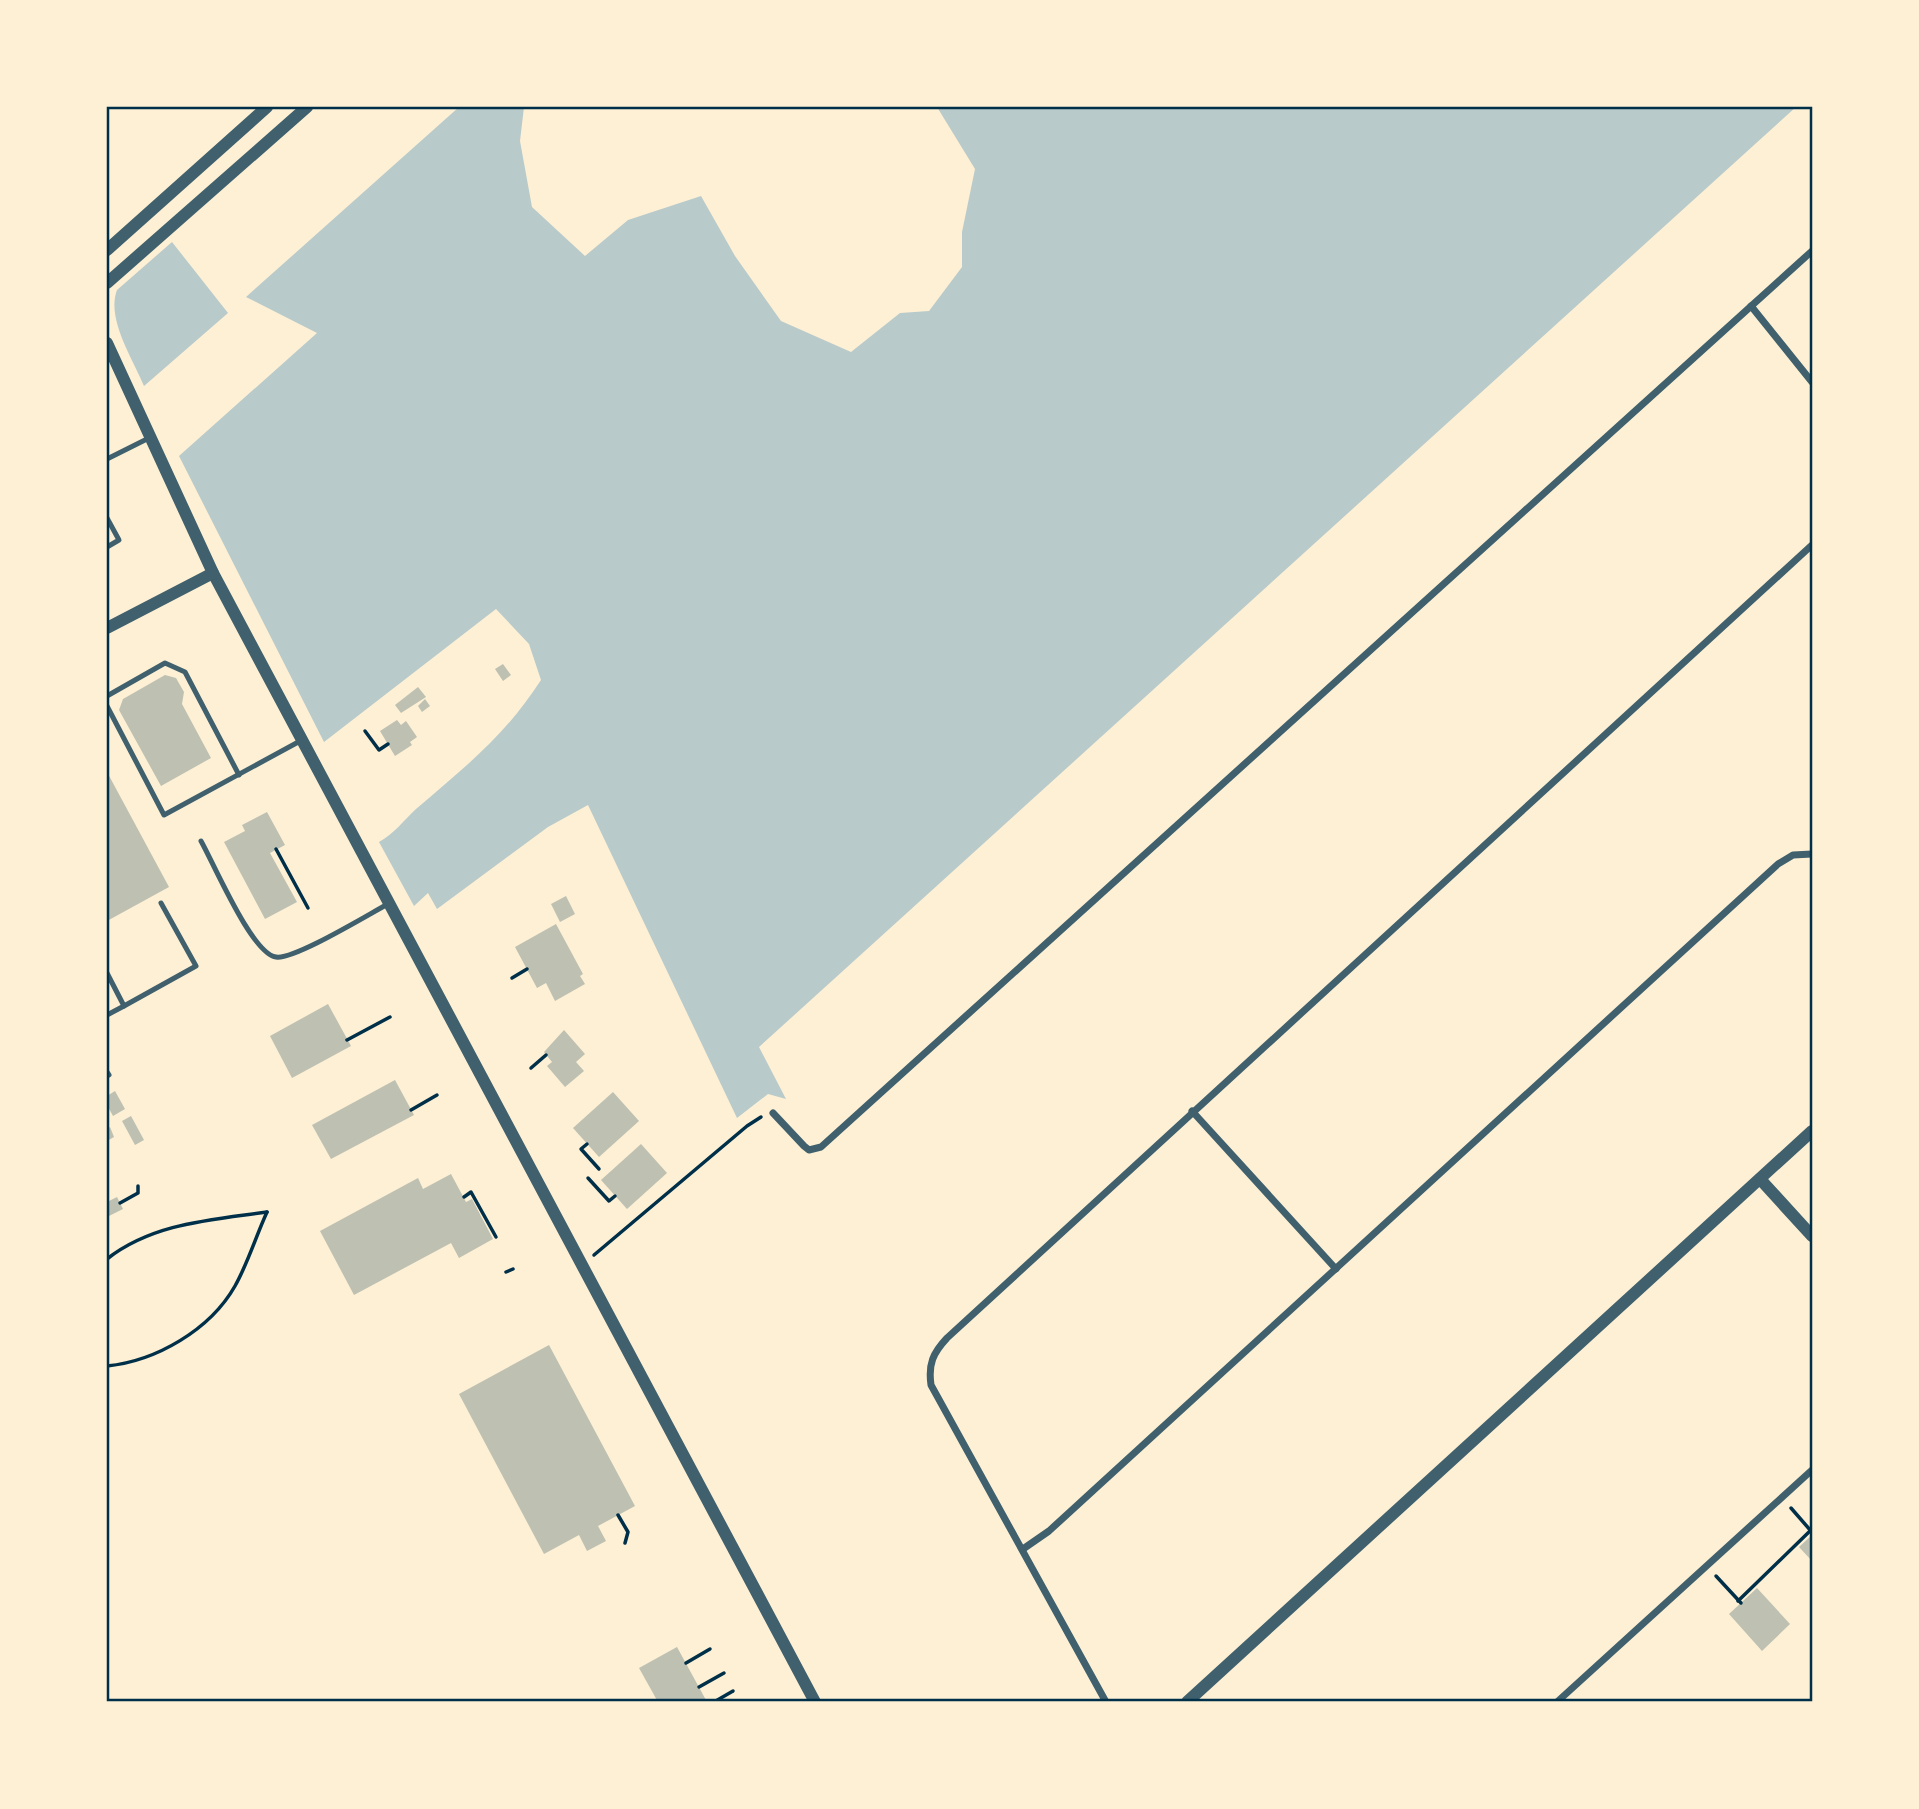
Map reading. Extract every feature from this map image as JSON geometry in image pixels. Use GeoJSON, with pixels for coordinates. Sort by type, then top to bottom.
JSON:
{"type":"FeatureCollection","features":[{"type":"Feature","properties":{"kind":"street"},"geometry":{"type":"LineString","coordinates":[[107,250],[267,107]]}},
{"type":"Feature","properties":{"kind":"street"},"geometry":{"type":"LineString","coordinates":[[107,283],[307,107]]}},
{"type":"Feature","properties":{"kind":"street"},"geometry":{"type":"LineString","coordinates":[[773,1114],[809,1150],[821,1147],[1812,251]]}},
{"type":"Feature","properties":{"kind":"street"},"geometry":{"type":"LineString","coordinates":[[1751,306],[1812,382]]}},
{"type":"Feature","properties":{"kind":"street"},"geometry":{"type":"LineString","coordinates":[[107,343],[212,573],[815,1702]]}},
{"type":"Feature","properties":{"kind":"street"},"geometry":{"type":"LineString","coordinates":[[1107,1702],[931,1385],[929,1374],[933,1354],[1192,1111],[1812,545]]}},
{"type":"Feature","properties":{"kind":"street"},"geometry":{"type":"LineString","coordinates":[[107,628],[212,573]]}},
{"type":"Feature","properties":{"kind":"street"},"geometry":{"type":"LineString","coordinates":[[1023,1549],[1049,1531],[1779,863],[1793,855],[1812,854]]}},
{"type":"Feature","properties":{"kind":"street"},"geometry":{"type":"LineString","coordinates":[[1192,1111],[1336,1269]]}},
{"type":"Feature","properties":{"kind":"street"},"geometry":{"type":"LineString","coordinates":[[1187,1702],[1812,1131]]}},
{"type":"Feature","properties":{"kind":"street"},"geometry":{"type":"LineString","coordinates":[[1760,1179],[1812,1236]]}},
{"type":"Feature","properties":{"kind":"street"},"geometry":{"type":"LineString","coordinates":[[1557,1702],[1812,1470]]}},
{"type":"Feature","properties":{"kind":"lane"},"geometry":{"type":"LineString","coordinates":[[107,459],[149,438]]}},
{"type":"Feature","properties":{"kind":"lane"},"geometry":{"type":"LineString","coordinates":[[107,518],[119,540],[107,547]]}},
{"type":"Feature","properties":{"kind":"lane"},"geometry":{"type":"LineString","coordinates":[[107,696],[165,663],[185,672],[239,775]]}},
{"type":"Feature","properties":{"kind":"lane"},"geometry":{"type":"LineString","coordinates":[[107,706],[164,816],[302,740]]}},
{"type":"Feature","properties":{"kind":"lane"},"geometry":{"type":"LineString","coordinates":[[201,841],[253,937],[266,954],[275,957],[296,952],[388,904]]}},
{"type":"Feature","properties":{"kind":"lane"},"geometry":{"type":"LineString","coordinates":[[107,1016],[196,966],[161,903]]}},
{"type":"Feature","properties":{"kind":"lane"},"geometry":{"type":"LineString","coordinates":[[107,973],[124,1006]]}},
{"type":"Feature","properties":{"kind":"path"},"geometry":{"type":"LineString","coordinates":[[365,732],[379,750],[388,744]]}},
{"type":"Feature","properties":{"kind":"path"},"geometry":{"type":"LineString","coordinates":[[276,849],[308,908]]}},
{"type":"Feature","properties":{"kind":"path"},"geometry":{"type":"LineString","coordinates":[[512,978],[527,969]]}},
{"type":"Feature","properties":{"kind":"path"},"geometry":{"type":"LineString","coordinates":[[347,1040],[390,1017]]}},
{"type":"Feature","properties":{"kind":"path"},"geometry":{"type":"LineString","coordinates":[[531,1068],[546,1055]]}},
{"type":"Feature","properties":{"kind":"path"},"geometry":{"type":"LineString","coordinates":[[411,1110],[437,1095]]}},
{"type":"Feature","properties":{"kind":"path"},"geometry":{"type":"LineString","coordinates":[[580,1264],[747,1126],[773,1114]]}},
{"type":"Feature","properties":{"kind":"path"},"geometry":{"type":"LineString","coordinates":[[587,1144],[581,1149],[599,1169]]}},
{"type":"Feature","properties":{"kind":"path"},"geometry":{"type":"LineString","coordinates":[[588,1178],[609,1201],[615,1196]]}},
{"type":"Feature","properties":{"kind":"path"},"geometry":{"type":"LineString","coordinates":[[120,1203],[138,1193],[138,1186]]}},
{"type":"Feature","properties":{"kind":"path"},"geometry":{"type":"LineString","coordinates":[[464,1197],[471,1192],[496,1237]]}},
{"type":"Feature","properties":{"kind":"path"},"geometry":{"type":"LineString","coordinates":[[107,1259],[141,1237],[180,1224],[267,1212],[235,1287],[213,1315],[199,1328],[141,1361],[107,1366]]}},
{"type":"Feature","properties":{"kind":"path"},"geometry":{"type":"LineString","coordinates":[[506,1272],[513,1269]]}},
{"type":"Feature","properties":{"kind":"path"},"geometry":{"type":"LineString","coordinates":[[1707,1566],[1740,1602],[1812,1531],[1782,1498]]}},
{"type":"Feature","properties":{"kind":"path"},"geometry":{"type":"LineString","coordinates":[[618,1515],[628,1532],[625,1543]]}},
{"type":"Feature","properties":{"kind":"path"},"geometry":{"type":"LineString","coordinates":[[686,1663],[710,1649]]}},
{"type":"Feature","properties":{"kind":"path"},"geometry":{"type":"LineString","coordinates":[[699,1687],[723,1673]]}},
{"type":"Feature","properties":{"kind":"path"},"geometry":{"type":"LineString","coordinates":[[714,1702],[733,1691]]}},
{"type":"Feature","properties":{"kind":"shaded area"},"geometry":{"type":"Polygon","coordinates":[[[459,107],[524,107],[520,141],[532,207],[585,256],[628,220],[701,196],[735,256],[781,321],[851,352],[900,313],[929,311],[962,267],[962,232],[975,169],[937,107],[1796,107],[759,1047],[786,1099],[768,1094],[737,1118],[588,805],[548,827],[437,909],[428,893],[414,906],[379,842],[483,750],[527,700],[541,680],[529,644],[496,609],[324,742],[179,456],[317,333],[246,297],[459,107]]]}},
{"type":"Feature","properties":{"kind":"shaded area"},"geometry":{"type":"Polygon","coordinates":[[[172,242],[228,313],[144,386],[118,326],[115,313],[117,290],[172,242]]]}},
{"type":"Feature","properties":{"kind":"building"},"geometry":{"type":"Polygon","coordinates":[[[503,664],[511,675],[503,681],[495,669],[503,664]]]}},
{"type":"Feature","properties":{"kind":"building"},"geometry":{"type":"Polygon","coordinates":[[[165,675],[176,678],[184,692],[182,704],[211,758],[161,786],[119,710],[123,699],[165,675]]]}},
{"type":"Feature","properties":{"kind":"building"},"geometry":{"type":"Polygon","coordinates":[[[418,687],[426,697],[401,713],[395,705],[418,687]]]}},
{"type":"Feature","properties":{"kind":"building"},"geometry":{"type":"Polygon","coordinates":[[[425,699],[430,706],[422,712],[418,706],[425,699]]]}},
{"type":"Feature","properties":{"kind":"building"},"geometry":{"type":"Polygon","coordinates":[[[397,720],[401,725],[406,721],[417,737],[410,742],[412,745],[395,756],[380,731],[397,720]]]}},
{"type":"Feature","properties":{"kind":"building"},"geometry":{"type":"Polygon","coordinates":[[[107,772],[169,887],[107,921],[107,772]]]}},
{"type":"Feature","properties":{"kind":"building"},"geometry":{"type":"Polygon","coordinates":[[[267,812],[285,845],[270,853],[297,902],[265,919],[224,842],[245,831],[242,825],[267,812]]]}},
{"type":"Feature","properties":{"kind":"building"},"geometry":{"type":"Polygon","coordinates":[[[566,896],[575,914],[560,922],[551,904],[566,896]]]}},
{"type":"Feature","properties":{"kind":"building"},"geometry":{"type":"Polygon","coordinates":[[[556,924],[583,974],[580,976],[585,984],[555,1001],[546,983],[537,988],[515,947],[556,924]]]}},
{"type":"Feature","properties":{"kind":"building"},"geometry":{"type":"Polygon","coordinates":[[[328,1004],[351,1046],[292,1078],[270,1036],[328,1004]]]}},
{"type":"Feature","properties":{"kind":"building"},"geometry":{"type":"Polygon","coordinates":[[[564,1030],[585,1054],[576,1062],[584,1071],[565,1087],[547,1066],[552,1062],[544,1052],[564,1030]]]}},
{"type":"Feature","properties":{"kind":"building"},"geometry":{"type":"Polygon","coordinates":[[[395,1080],[414,1115],[331,1159],[312,1125],[395,1080]]]}},
{"type":"Feature","properties":{"kind":"building"},"geometry":{"type":"Polygon","coordinates":[[[115,1091],[125,1109],[113,1116],[107,1105],[107,1096],[115,1091]]]}},
{"type":"Feature","properties":{"kind":"building"},"geometry":{"type":"Polygon","coordinates":[[[613,1092],[639,1121],[599,1157],[573,1128],[613,1092]]]}},
{"type":"Feature","properties":{"kind":"building"},"geometry":{"type":"Polygon","coordinates":[[[131,1116],[144,1140],[135,1145],[122,1121],[131,1116]]]}},
{"type":"Feature","properties":{"kind":"building"},"geometry":{"type":"Polygon","coordinates":[[[110,1127],[114,1137],[107,1141],[107,1129],[110,1127]]]}},
{"type":"Feature","properties":{"kind":"building"},"geometry":{"type":"Polygon","coordinates":[[[641,1144],[667,1173],[627,1209],[601,1180],[641,1144]]]}},
{"type":"Feature","properties":{"kind":"building"},"geometry":{"type":"Polygon","coordinates":[[[451,1174],[466,1202],[472,1199],[493,1239],[459,1258],[451,1243],[354,1295],[320,1231],[418,1178],[423,1189],[451,1174]]]}},
{"type":"Feature","properties":{"kind":"building"},"geometry":{"type":"Polygon","coordinates":[[[117,1197],[123,1209],[107,1217],[107,1202],[117,1197]]]}},
{"type":"Feature","properties":{"kind":"building"},"geometry":{"type":"Polygon","coordinates":[[[549,1345],[635,1506],[598,1526],[606,1541],[587,1551],[579,1535],[544,1554],[459,1394],[549,1345]]]}},
{"type":"Feature","properties":{"kind":"building"},"geometry":{"type":"Polygon","coordinates":[[[1812,1535],[1812,1561],[1799,1547],[1812,1535]]]}},
{"type":"Feature","properties":{"kind":"building"},"geometry":{"type":"Polygon","coordinates":[[[1757,1588],[1790,1624],[1762,1651],[1729,1614],[1757,1588]]]}},
{"type":"Feature","properties":{"kind":"building"},"geometry":{"type":"Polygon","coordinates":[[[677,1647],[707,1702],[658,1702],[639,1668],[677,1647]]]}}]}
